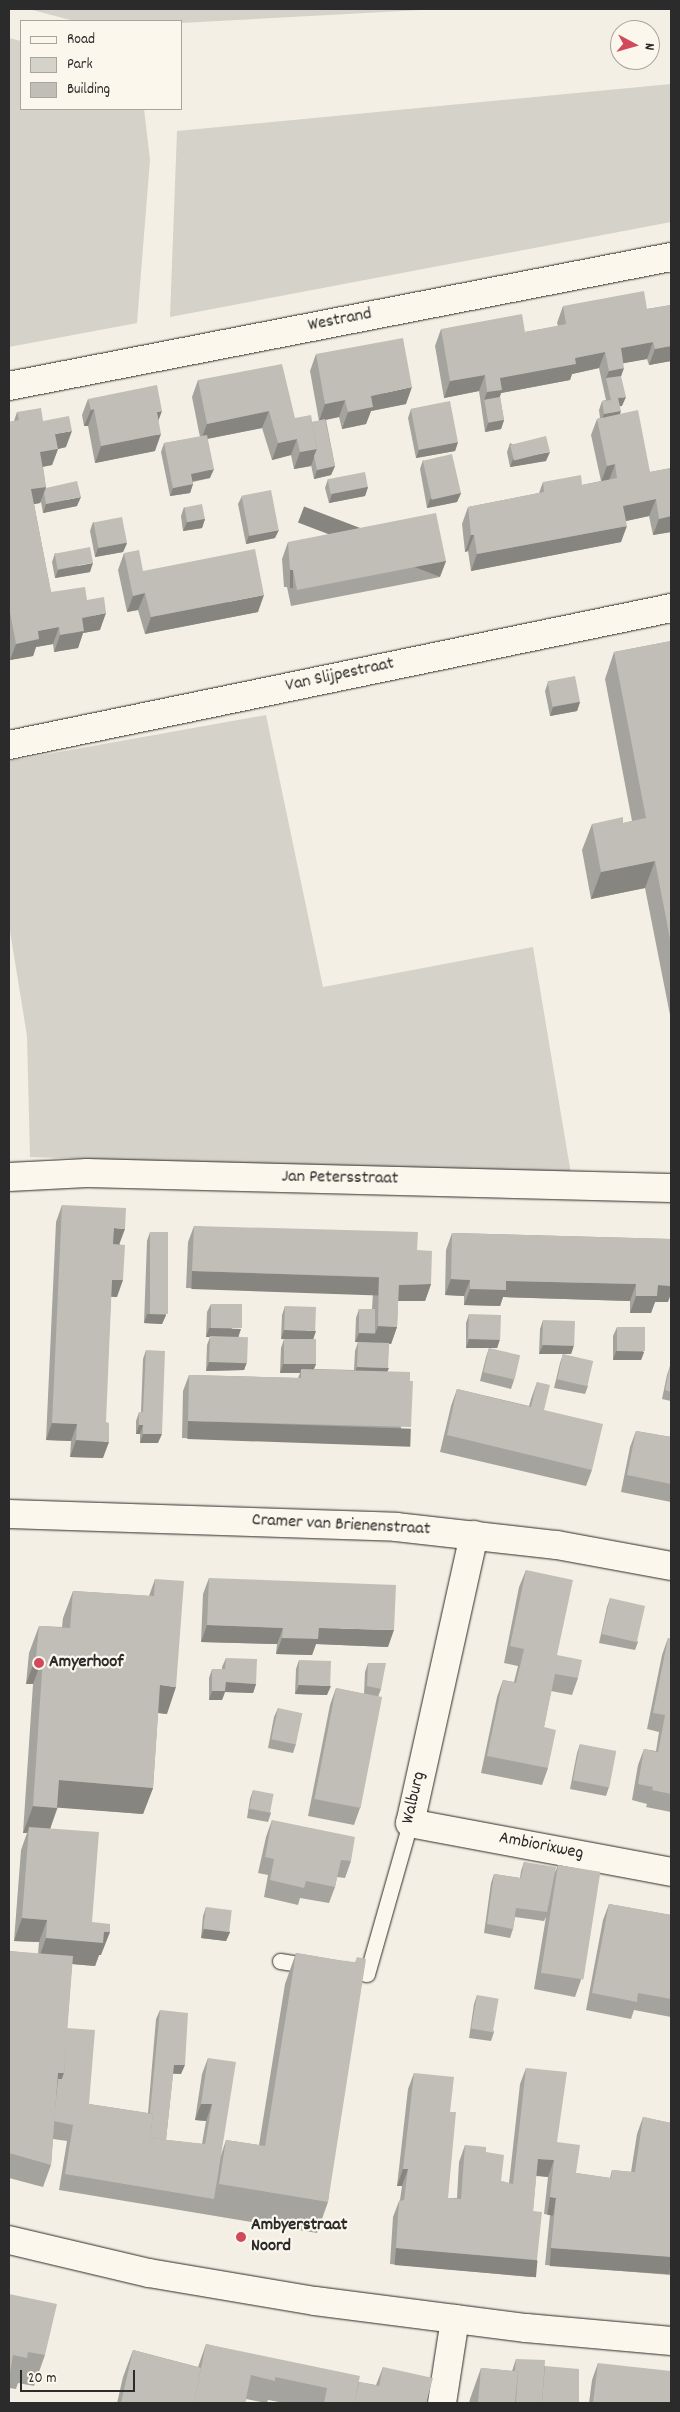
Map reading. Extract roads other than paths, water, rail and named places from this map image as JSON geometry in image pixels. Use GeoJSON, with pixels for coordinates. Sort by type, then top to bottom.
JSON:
{"type":"FeatureCollection","features":[{"type":"Feature","properties":{"kind":"street","name":"Westrand"},"geometry":{"type":"LineString","coordinates":[[9,386],[671,257]]}},
{"type":"Feature","properties":{"kind":"street","name":"Van Slijpestraat"},"geometry":{"type":"LineString","coordinates":[[9,745],[671,608]]}},
{"type":"Feature","properties":{"kind":"street","name":"Jan Petersstraat"},"geometry":{"type":"LineString","coordinates":[[9,1177],[87,1173],[671,1188]]}},
{"type":"Feature","properties":{"kind":"street","name":"Cramer van Brienenstraat"},"geometry":{"type":"LineString","coordinates":[[9,1514],[337,1524],[474,1535],[557,1545],[671,1566]]}},
{"type":"Feature","properties":{"kind":"street","name":"Walburg"},"geometry":{"type":"LineString","coordinates":[[410,1823],[474,1535]]}},
{"type":"Feature","properties":{"kind":"street","name":"Ambiorixweg"},"geometry":{"type":"LineString","coordinates":[[410,1823],[671,1872]]}},
{"type":"Feature","properties":{"kind":"street"},"geometry":{"type":"LineString","coordinates":[[9,2240],[149,2273],[314,2301],[455,2319],[671,2342]]}},
{"type":"Feature","properties":{"kind":"street"},"geometry":{"type":"LineString","coordinates":[[442,2403],[455,2319]]}},
{"type":"Feature","properties":{"kind":"lane","name":"Walburg"},"geometry":{"type":"LineString","coordinates":[[280,1961],[367,1974],[410,1823]]}},
{"type":"Feature","properties":{"kind":"place","name":"Amyerhoof"},"geometry":{"type":"Point","coordinates":[39,1663]}},
{"type":"Feature","properties":{"kind":"place","name":"Ambyerstraat Noord"},"geometry":{"type":"Point","coordinates":[241,2237]}}]}
